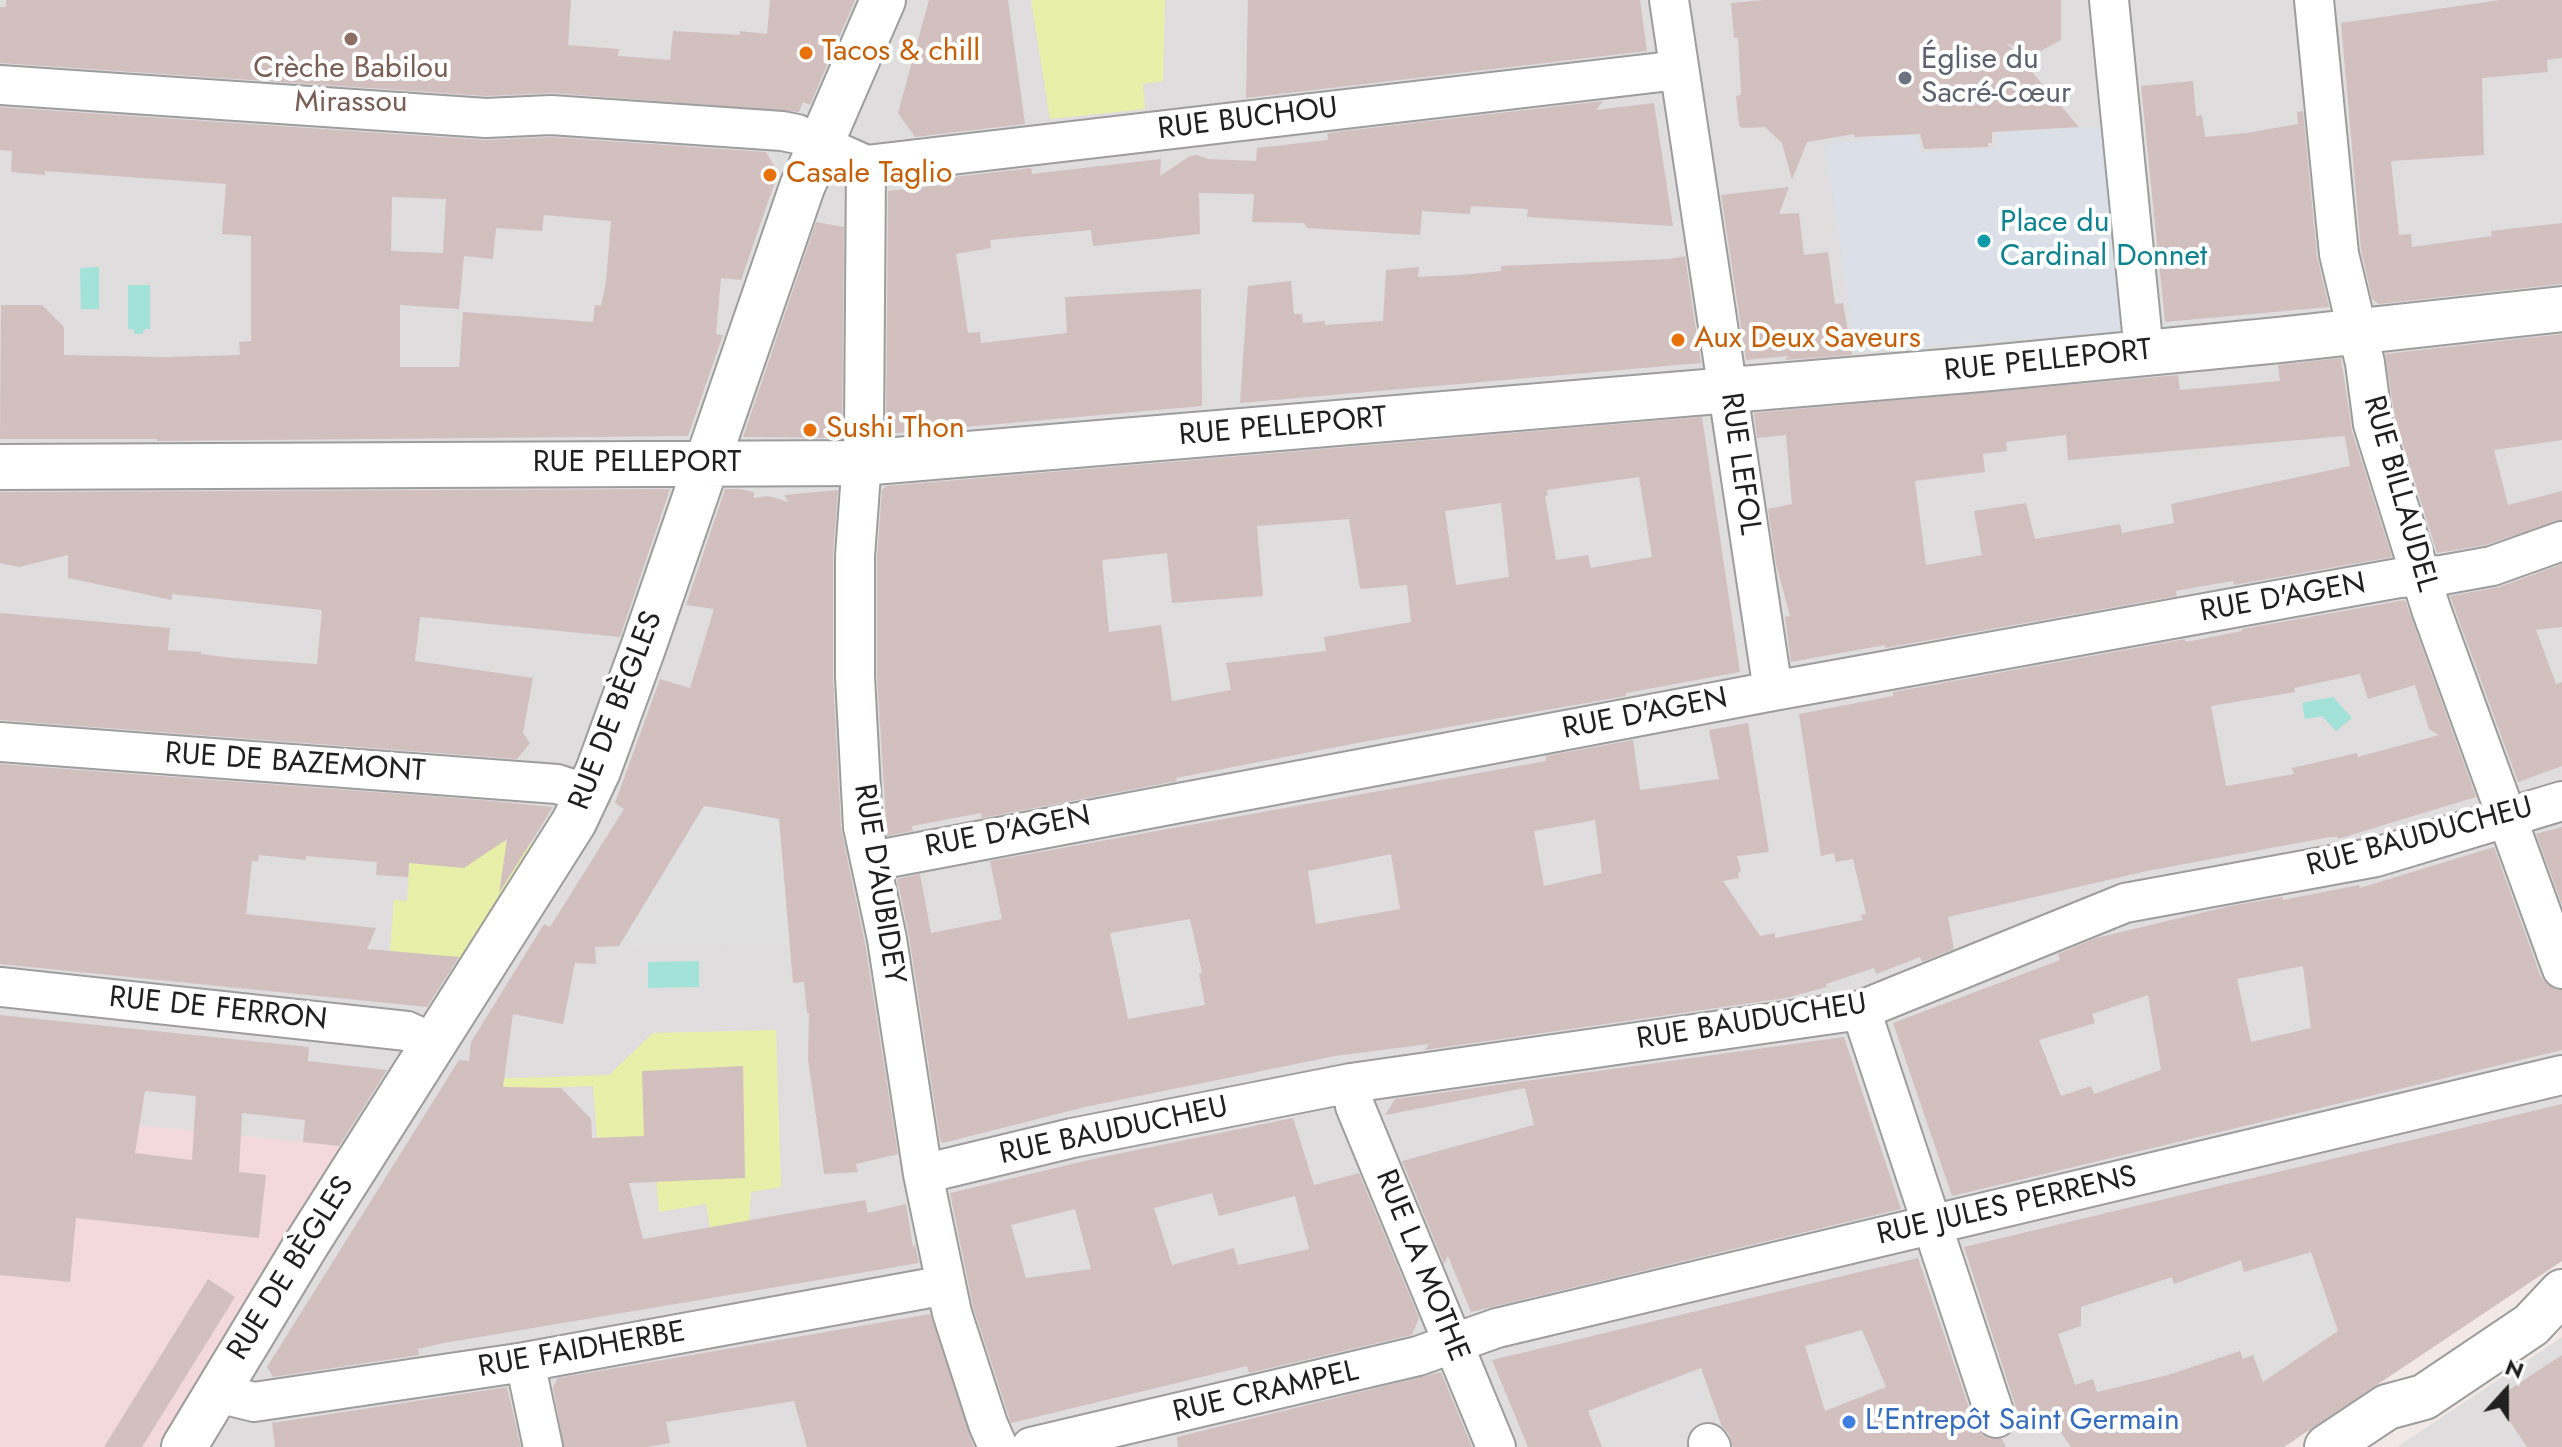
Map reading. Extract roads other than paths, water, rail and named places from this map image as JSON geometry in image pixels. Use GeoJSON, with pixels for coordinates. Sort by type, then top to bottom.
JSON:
{"type":"FeatureCollection","features":[{"type":"Feature","properties":{"kind":"street","name":"RUE DE BÈGLES"},"geometry":{"type":"LineString","coordinates":[[184,1447],[433,1043],[574,822],[588,794],[643,648],[787,228],[883,0]]}},
{"type":"Feature","properties":{"kind":"street","name":"RUE LEFOL"},"geometry":{"type":"LineString","coordinates":[[1669,0],[1773,691]]}},
{"type":"Feature","properties":{"kind":"street"},"geometry":{"type":"LineString","coordinates":[[2109,0],[2144,352]]}},
{"type":"Feature","properties":{"kind":"street","name":"RUE BILLAUDEL"},"geometry":{"type":"LineString","coordinates":[[2314,0],[2339,254],[2365,363],[2373,424],[2420,576],[2562,969]]}},
{"type":"Feature","properties":{"kind":"street","name":"RUE BUCHOU"},"geometry":{"type":"LineString","coordinates":[[866,165],[1679,70]]}},
{"type":"Feature","properties":{"kind":"street"},"geometry":{"type":"LineString","coordinates":[[0,85],[486,118],[551,115],[782,131],[866,165]]}},
{"type":"Feature","properties":{"kind":"street","name":"RUE D'AUBIDEY"},"geometry":{"type":"LineString","coordinates":[[866,165],[864,432],[855,556],[855,677],[863,827],[887,939],[923,1174],[952,1313],[998,1447]]}},
{"type":"Feature","properties":{"kind":"street","name":"RUE PELLEPORT"},"geometry":{"type":"LineString","coordinates":[[0,467],[861,463],[1728,390],[2357,332],[2562,309]]}},
{"type":"Feature","properties":{"kind":"street","name":"RUE D'AGEN"},"geometry":{"type":"LineString","coordinates":[[872,861],[1773,691],[2420,576],[2492,566],[2562,541]]}},
{"type":"Feature","properties":{"kind":"street","name":"RUE DE BAZEMONT"},"geometry":{"type":"LineString","coordinates":[[0,742],[557,784],[588,794]]}},
{"type":"Feature","properties":{"kind":"street","name":"RUE BAUDUCHEU"},"geometry":{"type":"LineString","coordinates":[[923,1174],[1072,1138],[1351,1083],[1861,1010],[2125,903],[2376,857],[2562,801]]}},
{"type":"Feature","properties":{"kind":"street","name":"RUE DE FERRON"},"geometry":{"type":"LineString","coordinates":[[0,987],[407,1031],[433,1043]]}},
{"type":"Feature","properties":{"kind":"street"},"geometry":{"type":"LineString","coordinates":[[1861,1010],[1996,1418]]}},
{"type":"Feature","properties":{"kind":"street","name":"RUE JULES PERRENS"},"geometry":{"type":"LineString","coordinates":[[1453,1345],[1497,1328],[2562,1075]]}},
{"type":"Feature","properties":{"kind":"street","name":"RUE LA MOTHE"},"geometry":{"type":"LineString","coordinates":[[1351,1083],[1355,1106],[1496,1447]]}},
{"type":"Feature","properties":{"kind":"street","name":"RUE FAIDHERBE"},"geometry":{"type":"LineString","coordinates":[[219,1388],[234,1397],[254,1402],[525,1362],[946,1285]]}},
{"type":"Feature","properties":{"kind":"street"},"geometry":{"type":"LineString","coordinates":[[2327,1447],[2387,1407],[2424,1397],[2531,1325],[2562,1292]]}},
{"type":"Feature","properties":{"kind":"street","name":"RUE CRAMPEL"},"geometry":{"type":"LineString","coordinates":[[1031,1447],[1418,1356],[1453,1345]]}},
{"type":"Feature","properties":{"kind":"street"},"geometry":{"type":"LineString","coordinates":[[525,1362],[543,1447]]}},
{"type":"Feature","properties":{"kind":"water"},"geometry":{"type":"Polygon","coordinates":[[[99,267],[99,309],[81,309],[80,268],[99,267]]]}},
{"type":"Feature","properties":{"kind":"water"},"geometry":{"type":"Polygon","coordinates":[[[128,285],[150,285],[150,329],[145,329],[142,334],[128,329],[128,285]]]}},
{"type":"Feature","properties":{"kind":"water"},"geometry":{"type":"Polygon","coordinates":[[[2333,697],[2352,718],[2336,731],[2322,716],[2305,719],[2302,703],[2333,697]]]}},
{"type":"Feature","properties":{"kind":"water"},"geometry":{"type":"Polygon","coordinates":[[[699,961],[699,987],[648,988],[648,962],[699,961]]]}},
{"type":"Feature","properties":{"kind":"place","name":"Crèche Babilou Mirassou"},"geometry":{"type":"Point","coordinates":[351,39]}},
{"type":"Feature","properties":{"kind":"place","name":"Tacos & chill"},"geometry":{"type":"Point","coordinates":[806,53]}},
{"type":"Feature","properties":{"kind":"place","name":"Église du Sacré-Cœur"},"geometry":{"type":"Point","coordinates":[1905,78]}},
{"type":"Feature","properties":{"kind":"place","name":"Casale Taglio"},"geometry":{"type":"Point","coordinates":[770,175]}},
{"type":"Feature","properties":{"kind":"place","name":"Place du Cardinal Donnet"},"geometry":{"type":"Point","coordinates":[1984,241]}},
{"type":"Feature","properties":{"kind":"place","name":"Aux Deux Saveurs"},"geometry":{"type":"Point","coordinates":[1678,340]}},
{"type":"Feature","properties":{"kind":"place","name":"Sushi Thon"},"geometry":{"type":"Point","coordinates":[810,430]}},
{"type":"Feature","properties":{"kind":"place","name":"L'Entrepôt Saint Germain"},"geometry":{"type":"Point","coordinates":[1849,1422]}}]}
